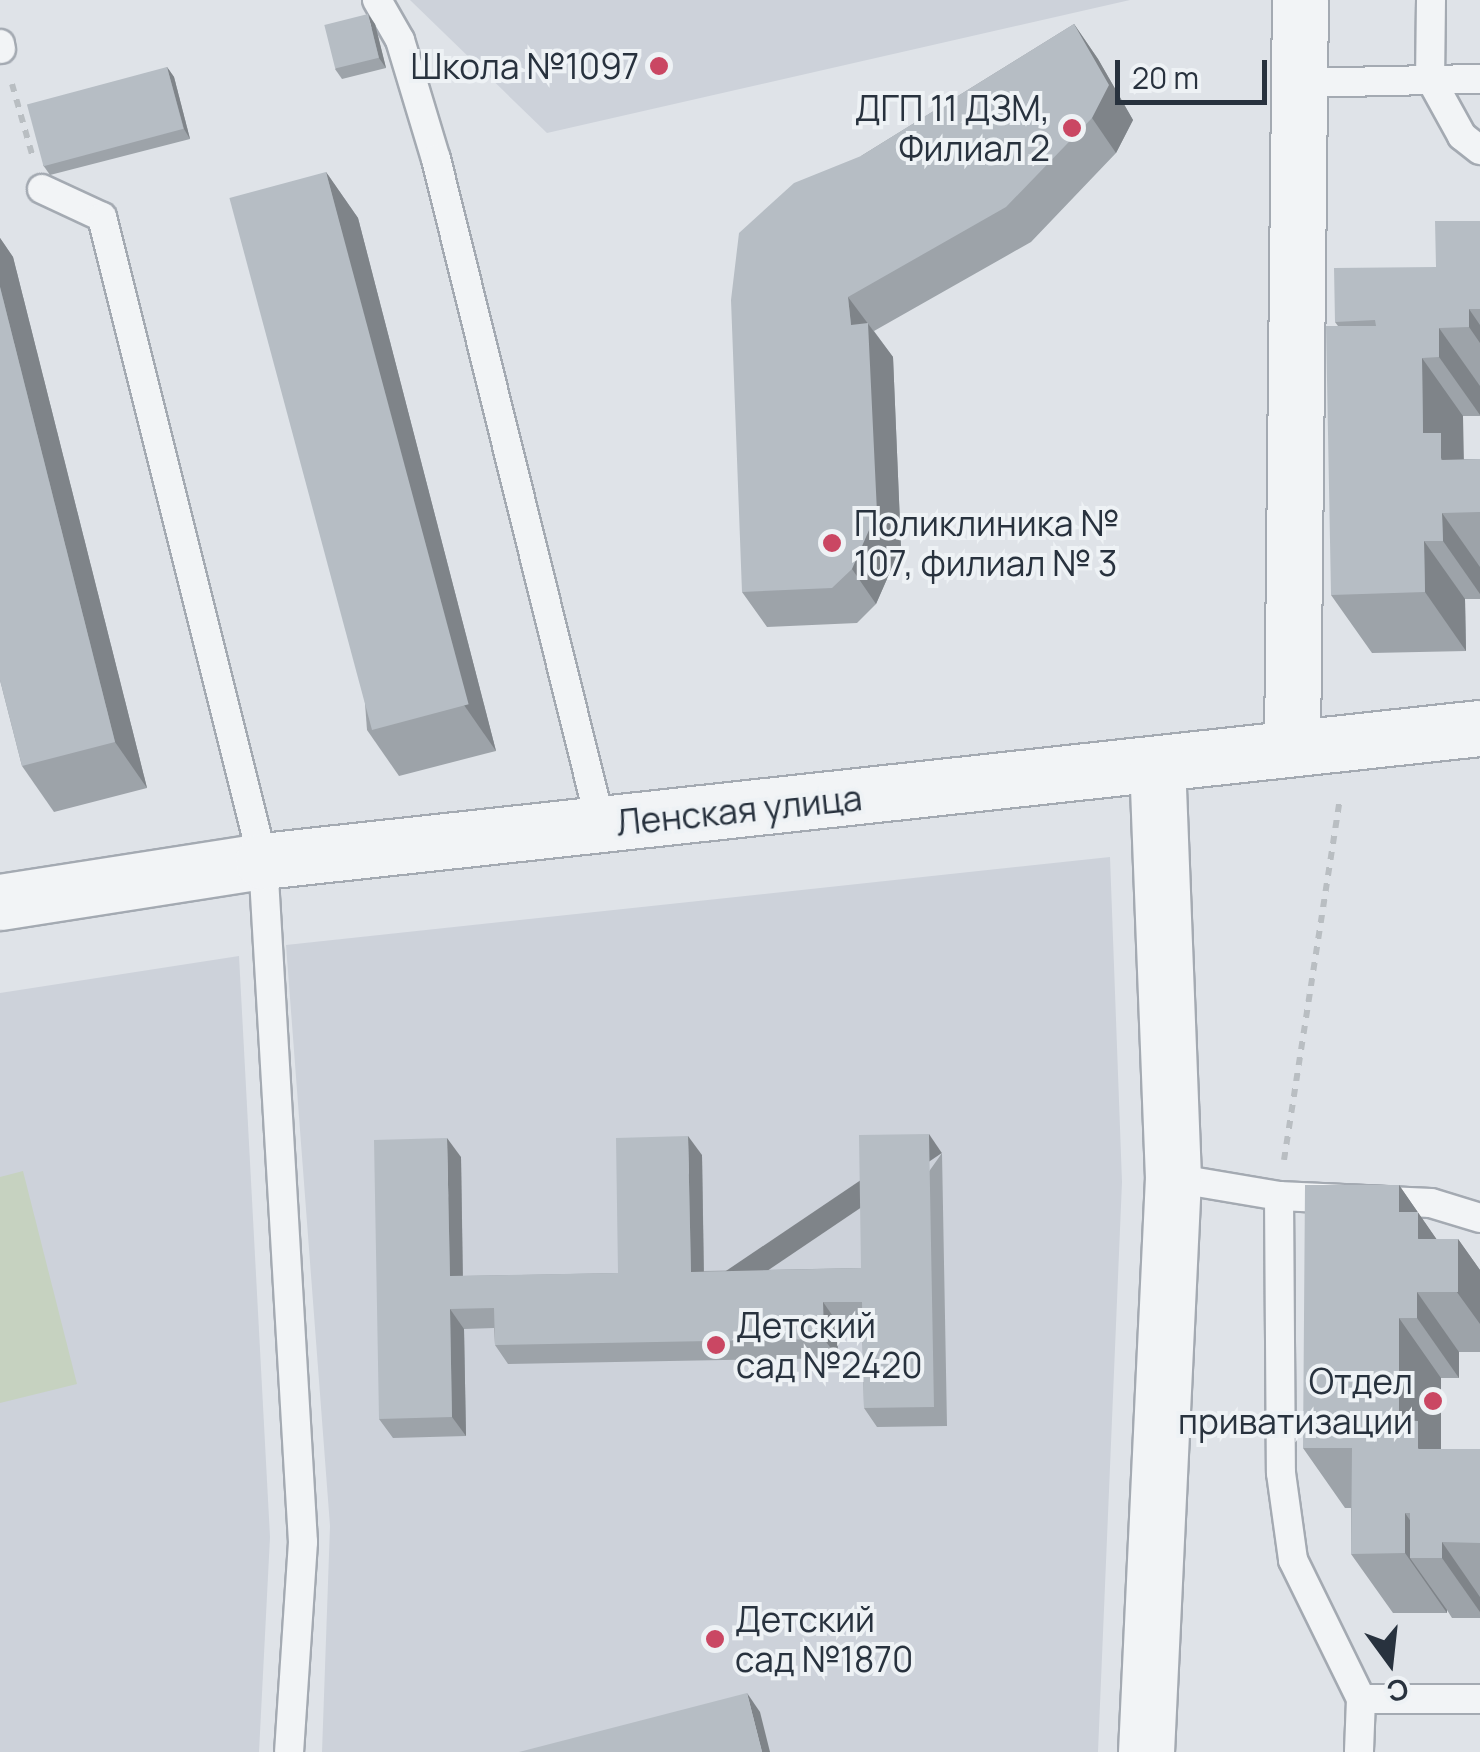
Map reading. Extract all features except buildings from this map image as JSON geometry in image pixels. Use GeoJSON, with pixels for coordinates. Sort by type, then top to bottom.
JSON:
{"type":"FeatureCollection","features":[{"type":"Feature","properties":{"kind":"street"},"geometry":{"type":"LineString","coordinates":[[1300,0],[1299,84],[1318,742]]}},
{"type":"Feature","properties":{"kind":"street","name":"Ленская улица"},"geometry":{"type":"LineString","coordinates":[[0,902],[263,861],[1156,765],[1318,742],[1480,728]]}},
{"type":"Feature","properties":{"kind":"street"},"geometry":{"type":"LineString","coordinates":[[1146,1752],[1174,1178],[1156,765]]}},
{"type":"Feature","properties":{"kind":"lane"},"geometry":{"type":"LineString","coordinates":[[377,0],[400,40],[436,159],[601,824]]}},
{"type":"Feature","properties":{"kind":"lane"},"geometry":{"type":"LineString","coordinates":[[1431,0],[1430,78],[1462,136],[1480,150]]}},
{"type":"Feature","properties":{"kind":"lane"},"geometry":{"type":"LineString","coordinates":[[1299,84],[1480,78]]}},
{"type":"Feature","properties":{"kind":"lane"},"geometry":{"type":"LineString","coordinates":[[42,189],[102,217],[263,861],[303,1542],[289,1752]]}},
{"type":"Feature","properties":{"kind":"lane"},"geometry":{"type":"LineString","coordinates":[[1174,1178],[1279,1196],[1430,1203],[1480,1218]]}},
{"type":"Feature","properties":{"kind":"lane"},"geometry":{"type":"LineString","coordinates":[[1279,1196],[1281,1473],[1293,1560],[1361,1699],[1359,1752]]}},
{"type":"Feature","properties":{"kind":"lane"},"geometry":{"type":"LineString","coordinates":[[1361,1699],[1480,1699]]}},
{"type":"Feature","properties":{"kind":"path"},"geometry":{"type":"LineString","coordinates":[[1,46],[42,189]]}},
{"type":"Feature","properties":{"kind":"path"},"geometry":{"type":"LineString","coordinates":[[1279,1196],[1346,759],[1318,742]]}},
{"type":"Feature","properties":{"kind":"shaded area","name":"Школа №1097"},"geometry":{"type":"Polygon","coordinates":[[[410,0],[1130,0],[547,133],[410,0]]]}},
{"type":"Feature","properties":{"kind":"shaded area","name":"Детский сад №2420"},"geometry":{"type":"Polygon","coordinates":[[[1110,857],[1122,1182],[1098,1752],[322,1752],[330,1526],[286,945],[1110,857]]]}},
{"type":"Feature","properties":{"kind":"shaded area"},"geometry":{"type":"Polygon","coordinates":[[[239,956],[270,1537],[259,1752],[0,1752],[0,993],[239,956]]]}},
{"type":"Feature","properties":{"kind":"green space"},"geometry":{"type":"Polygon","coordinates":[[[23,1171],[77,1384],[0,1403],[0,1177],[23,1171]]]}},
{"type":"Feature","properties":{"kind":"place","name":"Школа №1097"},"geometry":{"type":"Point","coordinates":[659,66]}},
{"type":"Feature","properties":{"kind":"place","name":"ДГП 11 ДЗМ, Филиал 2"},"geometry":{"type":"Point","coordinates":[1072,128]}},
{"type":"Feature","properties":{"kind":"place","name":"Поликлиника № 107, филиал № 3"},"geometry":{"type":"Point","coordinates":[832,543]}},
{"type":"Feature","properties":{"kind":"place","name":"Детский сад №2420"},"geometry":{"type":"Point","coordinates":[716,1345]}},
{"type":"Feature","properties":{"kind":"place","name":"Отдел приватизации"},"geometry":{"type":"Point","coordinates":[1433,1401]}},
{"type":"Feature","properties":{"kind":"place","name":"Детский сад №1870"},"geometry":{"type":"Point","coordinates":[715,1639]}}]}
